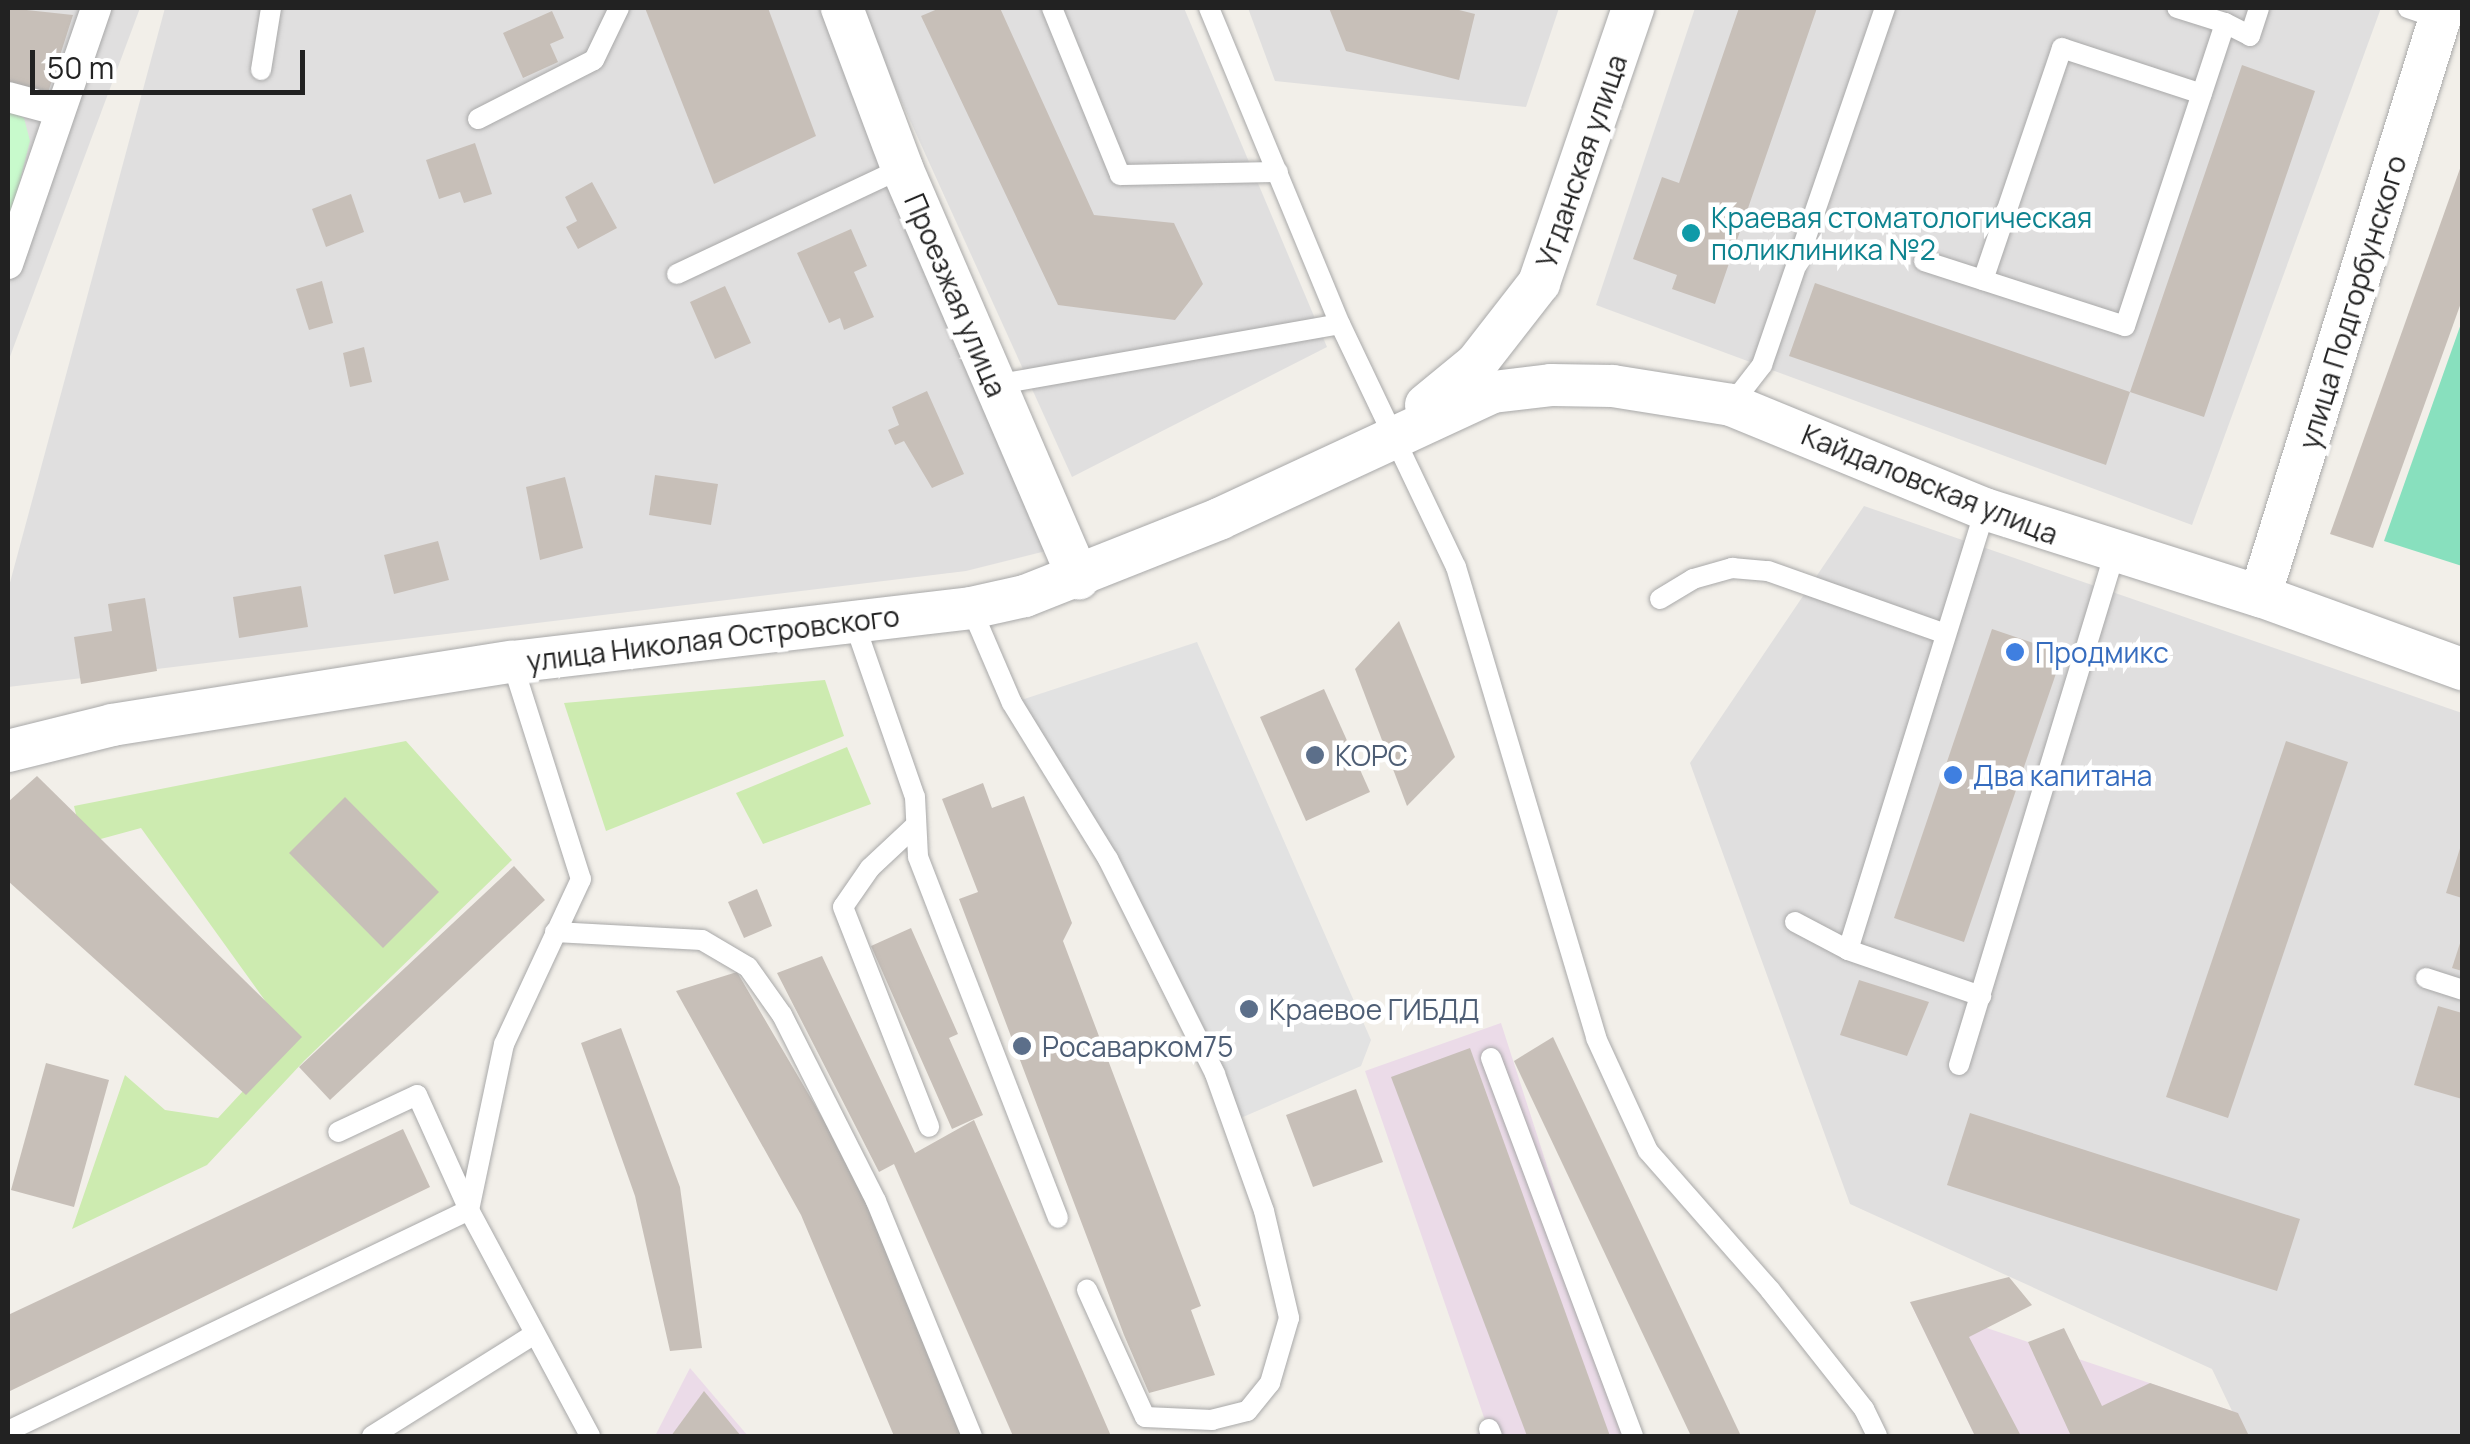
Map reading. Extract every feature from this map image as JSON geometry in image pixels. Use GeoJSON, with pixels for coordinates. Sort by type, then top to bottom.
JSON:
{"type":"FeatureCollection","features":[{"type":"Feature","properties":{"kind":"street"},"geometry":{"type":"LineString","coordinates":[[8,264],[96,8]]}},
{"type":"Feature","properties":{"kind":"street","name":"Проезжая улица"},"geometry":{"type":"LineString","coordinates":[[842,8],[902,168],[1079,579]]}},
{"type":"Feature","properties":{"kind":"street","name":"Угданская улица"},"geometry":{"type":"LineString","coordinates":[[1391,434],[1476,364],[1539,283],[1633,8]]}},
{"type":"Feature","properties":{"kind":"street","name":"улица Подгорбунского"},"geometry":{"type":"LineString","coordinates":[[2260,596],[2430,11]]}},
{"type":"Feature","properties":{"kind":"street"},"geometry":{"type":"LineString","coordinates":[[8,98],[60,110]]}},
{"type":"Feature","properties":{"kind":"street","name":"Кайдаловская улица"},"geometry":{"type":"LineString","coordinates":[[1391,434],[1492,392],[1552,385],[1612,386],[1731,405],[1985,509],[2114,555],[2260,596],[2462,668]]}},
{"type":"Feature","properties":{"kind":"street","name":"улица Николая Островского"},"geometry":{"type":"LineString","coordinates":[[8,751],[112,725],[512,662],[971,608],[1079,579],[1391,434]]}},
{"type":"Feature","properties":{"kind":"lane"},"geometry":{"type":"LineString","coordinates":[[261,70],[271,8]]}},
{"type":"Feature","properties":{"kind":"lane"},"geometry":{"type":"LineString","coordinates":[[478,120],[594,60],[619,8]]}},
{"type":"Feature","properties":{"kind":"lane"},"geometry":{"type":"LineString","coordinates":[[1052,8],[1120,175],[1278,172]]}},
{"type":"Feature","properties":{"kind":"lane"},"geometry":{"type":"LineString","coordinates":[[1209,8],[1340,324],[1482,638],[1596,1038],[1648,1151],[1770,1290],[1864,1409],[1877,1436]]}},
{"type":"Feature","properties":{"kind":"lane"},"geometry":{"type":"LineString","coordinates":[[1731,405],[1762,365],[1885,8]]}},
{"type":"Feature","properties":{"kind":"lane"},"geometry":{"type":"LineString","coordinates":[[2177,8],[2250,36],[2258,8]]}},
{"type":"Feature","properties":{"kind":"lane"},"geometry":{"type":"LineString","coordinates":[[1924,262],[2125,326],[2225,24]]}},
{"type":"Feature","properties":{"kind":"lane"},"geometry":{"type":"LineString","coordinates":[[1983,280],[2062,48],[2202,94]]}},
{"type":"Feature","properties":{"kind":"lane"},"geometry":{"type":"LineString","coordinates":[[678,274],[902,168]]}},
{"type":"Feature","properties":{"kind":"lane"},"geometry":{"type":"LineString","coordinates":[[994,385],[1340,324]]}},
{"type":"Feature","properties":{"kind":"lane"},"geometry":{"type":"LineString","coordinates":[[1848,950],[1943,633],[1985,509]]}},
{"type":"Feature","properties":{"kind":"lane"},"geometry":{"type":"LineString","coordinates":[[1959,1065],[2114,555]]}},
{"type":"Feature","properties":{"kind":"lane"},"geometry":{"type":"LineString","coordinates":[[1660,599],[1693,579],[1732,568],[1768,571],[1943,633]]}},
{"type":"Feature","properties":{"kind":"lane"},"geometry":{"type":"LineString","coordinates":[[971,608],[1012,703],[1108,860],[1215,1074],[1264,1211],[1290,1318],[1270,1384],[1248,1411],[1212,1420],[1145,1417],[1088,1290]]}},
{"type":"Feature","properties":{"kind":"lane"},"geometry":{"type":"LineString","coordinates":[[854,622],[916,798],[918,857],[1058,1218]]}},
{"type":"Feature","properties":{"kind":"lane"},"geometry":{"type":"LineString","coordinates":[[469,1210],[504,1044],[581,878],[512,662]]}},
{"type":"Feature","properties":{"kind":"lane"},"geometry":{"type":"LineString","coordinates":[[916,824],[870,868],[843,907],[929,1128]]}},
{"type":"Feature","properties":{"kind":"lane"},"geometry":{"type":"LineString","coordinates":[[1796,922],[1848,950],[1981,996]]}},
{"type":"Feature","properties":{"kind":"lane"},"geometry":{"type":"LineString","coordinates":[[556,932],[702,940],[748,966],[782,1015],[876,1201],[972,1436]]}},
{"type":"Feature","properties":{"kind":"lane"},"geometry":{"type":"LineString","coordinates":[[2426,978],[2462,990]]}},
{"type":"Feature","properties":{"kind":"lane"},"geometry":{"type":"LineString","coordinates":[[1491,1058],[1633,1436]]}},
{"type":"Feature","properties":{"kind":"lane"},"geometry":{"type":"LineString","coordinates":[[338,1132],[417,1095],[469,1210],[590,1436]]}},
{"type":"Feature","properties":{"kind":"lane"},"geometry":{"type":"LineString","coordinates":[[8,1431],[469,1210]]}},
{"type":"Feature","properties":{"kind":"lane"},"geometry":{"type":"LineString","coordinates":[[372,1436],[533,1335]]}},
{"type":"Feature","properties":{"kind":"shaded area"},"geometry":{"type":"Polygon","coordinates":[[[8,8],[140,8],[8,362],[8,8]]]}},
{"type":"Feature","properties":{"kind":"shaded area"},"geometry":{"type":"Polygon","coordinates":[[[165,8],[842,8],[1062,547],[966,571],[8,687],[8,590],[165,8]]]}},
{"type":"Feature","properties":{"kind":"shaded area"},"geometry":{"type":"Polygon","coordinates":[[[859,8],[1184,8],[1327,347],[1072,477],[859,8]]]}},
{"type":"Feature","properties":{"kind":"shaded area"},"geometry":{"type":"Polygon","coordinates":[[[1248,8],[1559,8],[1526,107],[1275,81],[1248,8]]]}},
{"type":"Feature","properties":{"kind":"shaded area"},"geometry":{"type":"Polygon","coordinates":[[[1695,8],[2381,8],[2192,525],[1596,305],[1695,8]]]}},
{"type":"Feature","properties":{"kind":"shaded area"},"geometry":{"type":"Polygon","coordinates":[[[1864,506],[2462,713],[2462,1436],[2244,1436],[2212,1369],[1850,1204],[1690,763],[1864,506]]]}},
{"type":"Feature","properties":{"kind":"shaded area"},"geometry":{"type":"Polygon","coordinates":[[[1197,642],[1371,1040],[1361,1066],[1229,1123],[1149,944],[1012,703],[1197,642]]]}},
{"type":"Feature","properties":{"kind":"shaded area"},"geometry":{"type":"Polygon","coordinates":[[[1501,1023],[1634,1436],[1470,1436],[1488,1429],[1365,1071],[1501,1023]]]}},
{"type":"Feature","properties":{"kind":"shaded area"},"geometry":{"type":"Polygon","coordinates":[[[1910,1302],[2238,1413],[2248,1436],[1975,1436],[1910,1302]]]}},
{"type":"Feature","properties":{"kind":"shaded area"},"geometry":{"type":"Polygon","coordinates":[[[690,1368],[748,1436],[655,1436],[690,1368]]]}},
{"type":"Feature","properties":{"kind":"green space"},"geometry":{"type":"Polygon","coordinates":[[[8,109],[24,118],[30,141],[8,229],[8,109]]]}},
{"type":"Feature","properties":{"kind":"green space"},"geometry":{"type":"Polygon","coordinates":[[[2462,321],[2462,566],[2384,541],[2462,321]]]}},
{"type":"Feature","properties":{"kind":"green space"},"geometry":{"type":"Polygon","coordinates":[[[825,680],[844,736],[606,831],[564,703],[825,680]]]}},
{"type":"Feature","properties":{"kind":"green space"},"geometry":{"type":"Polygon","coordinates":[[[406,741],[512,860],[304,1061],[207,1165],[72,1229],[125,1075],[165,1110],[218,1118],[292,1038],[141,828],[97,840],[78,823],[74,806],[406,741]]]}},
{"type":"Feature","properties":{"kind":"green space"},"geometry":{"type":"Polygon","coordinates":[[[847,747],[871,804],[763,844],[736,793],[847,747]]]}},
{"type":"Feature","properties":{"kind":"building"},"geometry":{"type":"Polygon","coordinates":[[[8,8],[73,15],[44,105],[8,94],[8,8]]]}},
{"type":"Feature","properties":{"kind":"building"},"geometry":{"type":"Polygon","coordinates":[[[645,8],[768,8],[816,136],[714,184],[645,8]]]}},
{"type":"Feature","properties":{"kind":"building"},"geometry":{"type":"Polygon","coordinates":[[[940,8],[1000,8],[1094,215],[1174,223],[1203,284],[1175,320],[1058,305],[921,16],[940,8]]]}},
{"type":"Feature","properties":{"kind":"building"},"geometry":{"type":"Polygon","coordinates":[[[1329,8],[1451,8],[1475,14],[1459,80],[1346,51],[1329,8]]]}},
{"type":"Feature","properties":{"kind":"building"},"geometry":{"type":"Polygon","coordinates":[[[1739,8],[1817,8],[1715,304],[1672,289],[1677,275],[1633,259],[1662,177],[1679,183],[1739,8]]]}},
{"type":"Feature","properties":{"kind":"building"},"geometry":{"type":"Polygon","coordinates":[[[552,11],[564,38],[550,44],[558,62],[523,78],[503,33],[552,11]]]}},
{"type":"Feature","properties":{"kind":"building"},"geometry":{"type":"Polygon","coordinates":[[[2242,65],[2315,91],[2204,417],[2130,392],[2242,65]]]}},
{"type":"Feature","properties":{"kind":"building"},"geometry":{"type":"Polygon","coordinates":[[[475,143],[492,194],[464,203],[460,192],[439,199],[426,160],[475,143]]]}},
{"type":"Feature","properties":{"kind":"building"},"geometry":{"type":"Polygon","coordinates":[[[2462,163],[2462,300],[2373,548],[2330,534],[2462,163]]]}},
{"type":"Feature","properties":{"kind":"building"},"geometry":{"type":"Polygon","coordinates":[[[592,182],[617,228],[578,249],[566,227],[577,221],[565,197],[592,182]]]}},
{"type":"Feature","properties":{"kind":"building"},"geometry":{"type":"Polygon","coordinates":[[[351,194],[364,232],[326,247],[312,209],[351,194]]]}},
{"type":"Feature","properties":{"kind":"building"},"geometry":{"type":"Polygon","coordinates":[[[851,229],[867,266],[854,272],[874,317],[844,330],[840,318],[829,323],[797,253],[851,229]]]}},
{"type":"Feature","properties":{"kind":"building"},"geometry":{"type":"Polygon","coordinates":[[[322,281],[333,323],[309,330],[296,289],[322,281]]]}},
{"type":"Feature","properties":{"kind":"building"},"geometry":{"type":"Polygon","coordinates":[[[1815,283],[2130,392],[2106,465],[1789,356],[1815,283]]]}},
{"type":"Feature","properties":{"kind":"building"},"geometry":{"type":"Polygon","coordinates":[[[725,286],[751,343],[715,359],[690,302],[725,286]]]}},
{"type":"Feature","properties":{"kind":"building"},"geometry":{"type":"Polygon","coordinates":[[[364,347],[372,382],[350,387],[343,353],[364,347]]]}},
{"type":"Feature","properties":{"kind":"building"},"geometry":{"type":"Polygon","coordinates":[[[927,391],[964,474],[932,488],[904,441],[895,445],[888,430],[899,425],[892,407],[927,391]]]}},
{"type":"Feature","properties":{"kind":"building"},"geometry":{"type":"Polygon","coordinates":[[[655,475],[718,484],[711,525],[649,515],[655,475]]]}},
{"type":"Feature","properties":{"kind":"building"},"geometry":{"type":"Polygon","coordinates":[[[565,477],[583,548],[540,560],[526,487],[565,477]]]}},
{"type":"Feature","properties":{"kind":"building"},"geometry":{"type":"Polygon","coordinates":[[[438,541],[449,580],[394,594],[384,555],[438,541]]]}},
{"type":"Feature","properties":{"kind":"building"},"geometry":{"type":"Polygon","coordinates":[[[301,586],[308,627],[239,638],[233,597],[301,586]]]}},
{"type":"Feature","properties":{"kind":"building"},"geometry":{"type":"Polygon","coordinates":[[[145,598],[157,671],[81,684],[74,637],[112,631],[108,604],[145,598]]]}},
{"type":"Feature","properties":{"kind":"building"},"geometry":{"type":"Polygon","coordinates":[[[1399,621],[1455,757],[1407,806],[1355,669],[1399,621]]]}},
{"type":"Feature","properties":{"kind":"building"},"geometry":{"type":"Polygon","coordinates":[[[1992,629],[2063,653],[1964,942],[1894,918],[1992,629]]]}},
{"type":"Feature","properties":{"kind":"building"},"geometry":{"type":"Polygon","coordinates":[[[1324,689],[1370,792],[1306,821],[1260,717],[1324,689]]]}},
{"type":"Feature","properties":{"kind":"building"},"geometry":{"type":"Polygon","coordinates":[[[2286,741],[2348,762],[2228,1118],[2166,1097],[2286,741]]]}},
{"type":"Feature","properties":{"kind":"building"},"geometry":{"type":"Polygon","coordinates":[[[37,776],[302,1037],[246,1095],[8,881],[8,802],[37,776]]]}},
{"type":"Feature","properties":{"kind":"building"},"geometry":{"type":"Polygon","coordinates":[[[983,783],[992,808],[1024,796],[1072,923],[1063,941],[1201,1306],[1191,1310],[1215,1375],[1149,1393],[1124,1335],[959,899],[978,892],[942,799],[983,783]]]}},
{"type":"Feature","properties":{"kind":"building"},"geometry":{"type":"Polygon","coordinates":[[[345,797],[439,892],[383,948],[289,853],[345,797]]]}},
{"type":"Feature","properties":{"kind":"building"},"geometry":{"type":"Polygon","coordinates":[[[2462,842],[2462,898],[2446,893],[2462,842]]]}},
{"type":"Feature","properties":{"kind":"building"},"geometry":{"type":"Polygon","coordinates":[[[514,866],[545,900],[330,1100],[299,1067],[514,866]]]}},
{"type":"Feature","properties":{"kind":"building"},"geometry":{"type":"Polygon","coordinates":[[[757,889],[772,926],[744,938],[728,902],[757,889]]]}},
{"type":"Feature","properties":{"kind":"building"},"geometry":{"type":"Polygon","coordinates":[[[911,928],[958,1034],[949,1038],[983,1115],[952,1129],[871,946],[911,928]]]}},
{"type":"Feature","properties":{"kind":"building"},"geometry":{"type":"Polygon","coordinates":[[[2462,937],[2462,971],[2452,968],[2462,937]]]}},
{"type":"Feature","properties":{"kind":"building"},"geometry":{"type":"Polygon","coordinates":[[[822,956],[915,1153],[974,1120],[1111,1436],[1013,1436],[894,1164],[879,1172],[777,973],[822,956]]]}},
{"type":"Feature","properties":{"kind":"building"},"geometry":{"type":"Polygon","coordinates":[[[737,972],[853,1170],[962,1436],[894,1436],[801,1215],[676,991],[737,972]]]}},
{"type":"Feature","properties":{"kind":"building"},"geometry":{"type":"Polygon","coordinates":[[[1859,980],[1929,1002],[1907,1056],[1840,1035],[1859,980]]]}},
{"type":"Feature","properties":{"kind":"building"},"geometry":{"type":"Polygon","coordinates":[[[2438,1006],[2462,1013],[2462,1099],[2414,1085],[2438,1006]]]}},
{"type":"Feature","properties":{"kind":"building"},"geometry":{"type":"Polygon","coordinates":[[[621,1028],[680,1187],[702,1348],[670,1351],[635,1196],[581,1043],[621,1028]]]}},
{"type":"Feature","properties":{"kind":"building"},"geometry":{"type":"Polygon","coordinates":[[[1553,1037],[1741,1436],[1691,1436],[1514,1061],[1553,1037]]]}},
{"type":"Feature","properties":{"kind":"building"},"geometry":{"type":"Polygon","coordinates":[[[1470,1048],[1610,1436],[1527,1436],[1391,1077],[1470,1048]]]}},
{"type":"Feature","properties":{"kind":"building"},"geometry":{"type":"Polygon","coordinates":[[[46,1063],[109,1080],[74,1207],[11,1190],[46,1063]]]}},
{"type":"Feature","properties":{"kind":"building"},"geometry":{"type":"Polygon","coordinates":[[[1356,1089],[1383,1162],[1313,1187],[1286,1115],[1356,1089]]]}},
{"type":"Feature","properties":{"kind":"building"},"geometry":{"type":"Polygon","coordinates":[[[1970,1113],[2300,1219],[2277,1291],[1947,1185],[1970,1113]]]}},
{"type":"Feature","properties":{"kind":"building"},"geometry":{"type":"Polygon","coordinates":[[[403,1129],[430,1187],[8,1392],[8,1315],[403,1129]]]}},
{"type":"Feature","properties":{"kind":"building"},"geometry":{"type":"Polygon","coordinates":[[[2009,1277],[2032,1305],[1969,1337],[2021,1436],[1975,1436],[1910,1302],[2009,1277]]]}},
{"type":"Feature","properties":{"kind":"building"},"geometry":{"type":"Polygon","coordinates":[[[2064,1328],[2102,1406],[2150,1383],[2238,1413],[2249,1436],[2071,1436],[2028,1342],[2064,1328]]]}},
{"type":"Feature","properties":{"kind":"building"},"geometry":{"type":"Polygon","coordinates":[[[704,1391],[741,1436],[671,1436],[704,1391]]]}},
{"type":"Feature","properties":{"kind":"place","name":"Краевая стоматологическая поликлиника №2"},"geometry":{"type":"Point","coordinates":[1691,233]}},
{"type":"Feature","properties":{"kind":"place","name":"Продмикс"},"geometry":{"type":"Point","coordinates":[2015,652]}},
{"type":"Feature","properties":{"kind":"place","name":"КОРС"},"geometry":{"type":"Point","coordinates":[1315,755]}},
{"type":"Feature","properties":{"kind":"place","name":"Два капитана"},"geometry":{"type":"Point","coordinates":[1953,775]}},
{"type":"Feature","properties":{"kind":"place","name":"Краевое ГИБДД"},"geometry":{"type":"Point","coordinates":[1249,1009]}},
{"type":"Feature","properties":{"kind":"place","name":"Росаварком75"},"geometry":{"type":"Point","coordinates":[1022,1046]}}]}
